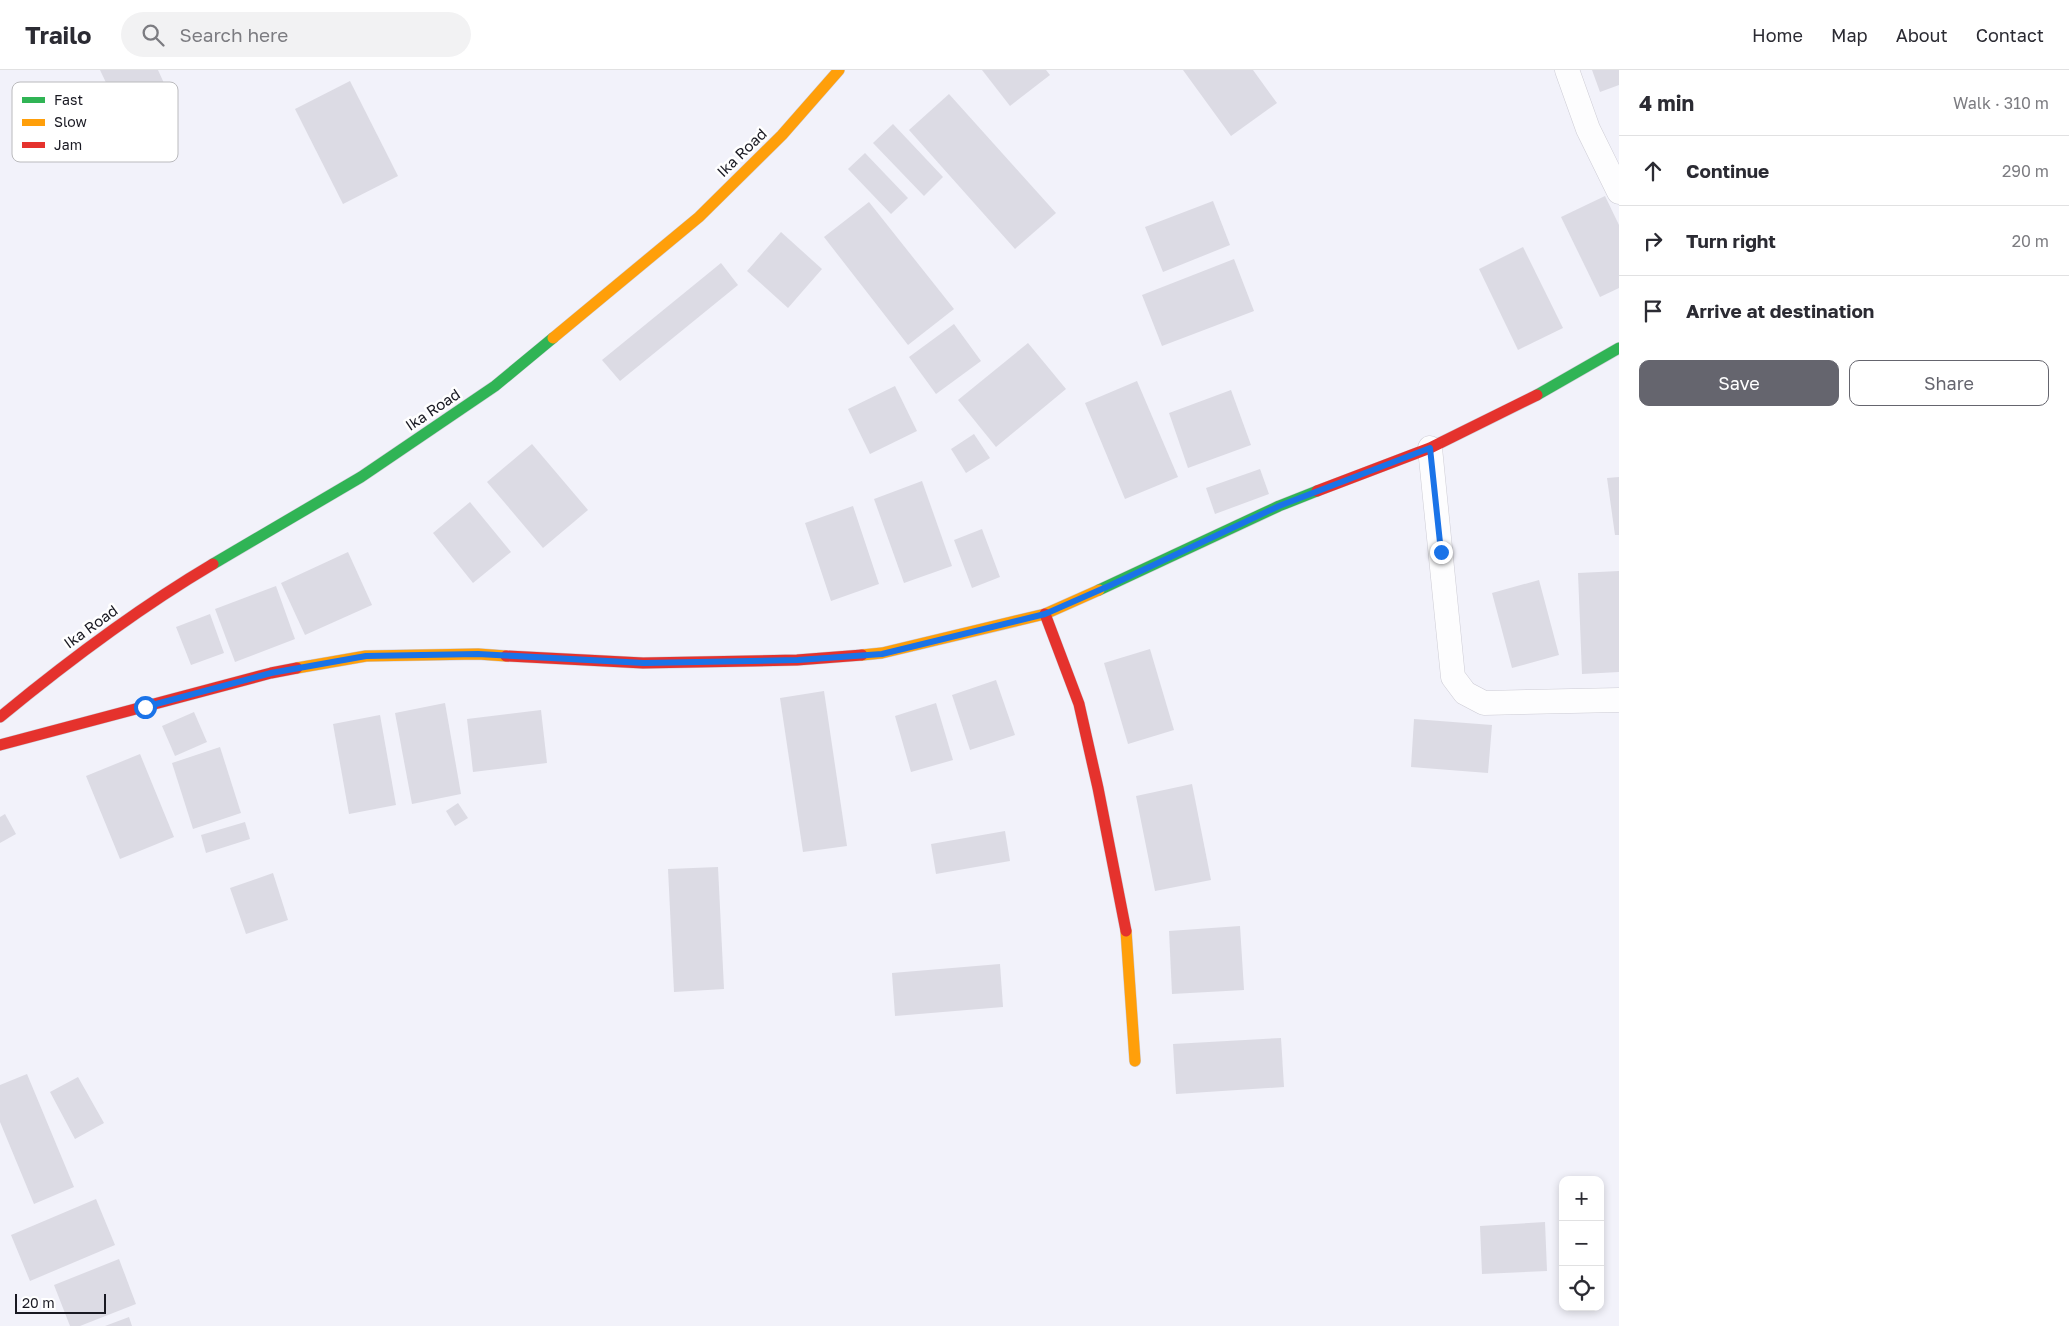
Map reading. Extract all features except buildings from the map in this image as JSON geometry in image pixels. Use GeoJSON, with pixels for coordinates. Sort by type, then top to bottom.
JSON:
{"type":"FeatureCollection","features":[{"type":"Feature","properties":{"kind":"street","name":"Ika Road"},"geometry":{"type":"LineString","coordinates":[[0,718],[62,666],[174,587],[361,477],[495,386],[699,217],[782,135],[839,70]]}},
{"type":"Feature","properties":{"kind":"street"},"geometry":{"type":"LineString","coordinates":[[1567,70],[1588,129],[1619,192]]}},
{"type":"Feature","properties":{"kind":"street"},"geometry":{"type":"LineString","coordinates":[[0,745],[271,673],[366,656],[478,654],[644,663],[798,660],[882,654],[1045,614],[1279,506],[1430,448],[1518,406],[1619,348]]}},
{"type":"Feature","properties":{"kind":"street"},"geometry":{"type":"LineString","coordinates":[[1430,448],[1453,677],[1465,693],[1484,702],[1619,700]]}},
{"type":"Feature","properties":{"kind":"street"},"geometry":{"type":"LineString","coordinates":[[1045,614],[1079,704],[1098,788],[1126,932],[1135,1061]]}},
{"type":"Feature","properties":{"kind":"traffic: fast"},"geometry":{"type":"LineString","coordinates":[[213,564],[361,477],[495,386],[553,338]]}},
{"type":"Feature","properties":{"kind":"traffic: fast"},"geometry":{"type":"LineString","coordinates":[[1537,395],[1619,348]]}},
{"type":"Feature","properties":{"kind":"traffic: fast"},"geometry":{"type":"LineString","coordinates":[[1099,590],[1279,506],[1317,491]]}},
{"type":"Feature","properties":{"kind":"traffic: slow"},"geometry":{"type":"LineString","coordinates":[[553,338],[699,217],[782,135],[839,70]]}},
{"type":"Feature","properties":{"kind":"traffic: slow"},"geometry":{"type":"LineString","coordinates":[[862,655],[882,653],[1045,614],[1099,590]]}},
{"type":"Feature","properties":{"kind":"traffic: slow"},"geometry":{"type":"LineString","coordinates":[[297,668],[366,656],[478,654],[506,656]]}},
{"type":"Feature","properties":{"kind":"traffic: slow"},"geometry":{"type":"LineString","coordinates":[[1126,931],[1135,1061]]}},
{"type":"Feature","properties":{"kind":"traffic: jam"},"geometry":{"type":"LineString","coordinates":[[1317,491],[1430,448],[1537,395]]}},
{"type":"Feature","properties":{"kind":"traffic: jam"},"geometry":{"type":"LineString","coordinates":[[0,717],[104,636],[157,599],[213,564]]}},
{"type":"Feature","properties":{"kind":"traffic: jam"},"geometry":{"type":"LineString","coordinates":[[1045,614],[1079,704],[1098,788],[1126,931]]}},
{"type":"Feature","properties":{"kind":"traffic: jam"},"geometry":{"type":"LineString","coordinates":[[506,656],[643,663],[797,660],[862,655]]}},
{"type":"Feature","properties":{"kind":"traffic: jam"},"geometry":{"type":"LineString","coordinates":[[0,745],[271,673],[297,668]]}},
{"type":"Feature","properties":{"kind":"route"},"geometry":{"type":"LineString","coordinates":[[145,707],[271,673],[366,656],[478,654],[644,663],[798,660],[882,654],[1045,614],[1279,506],[1430,448],[1441,552]]}}]}
